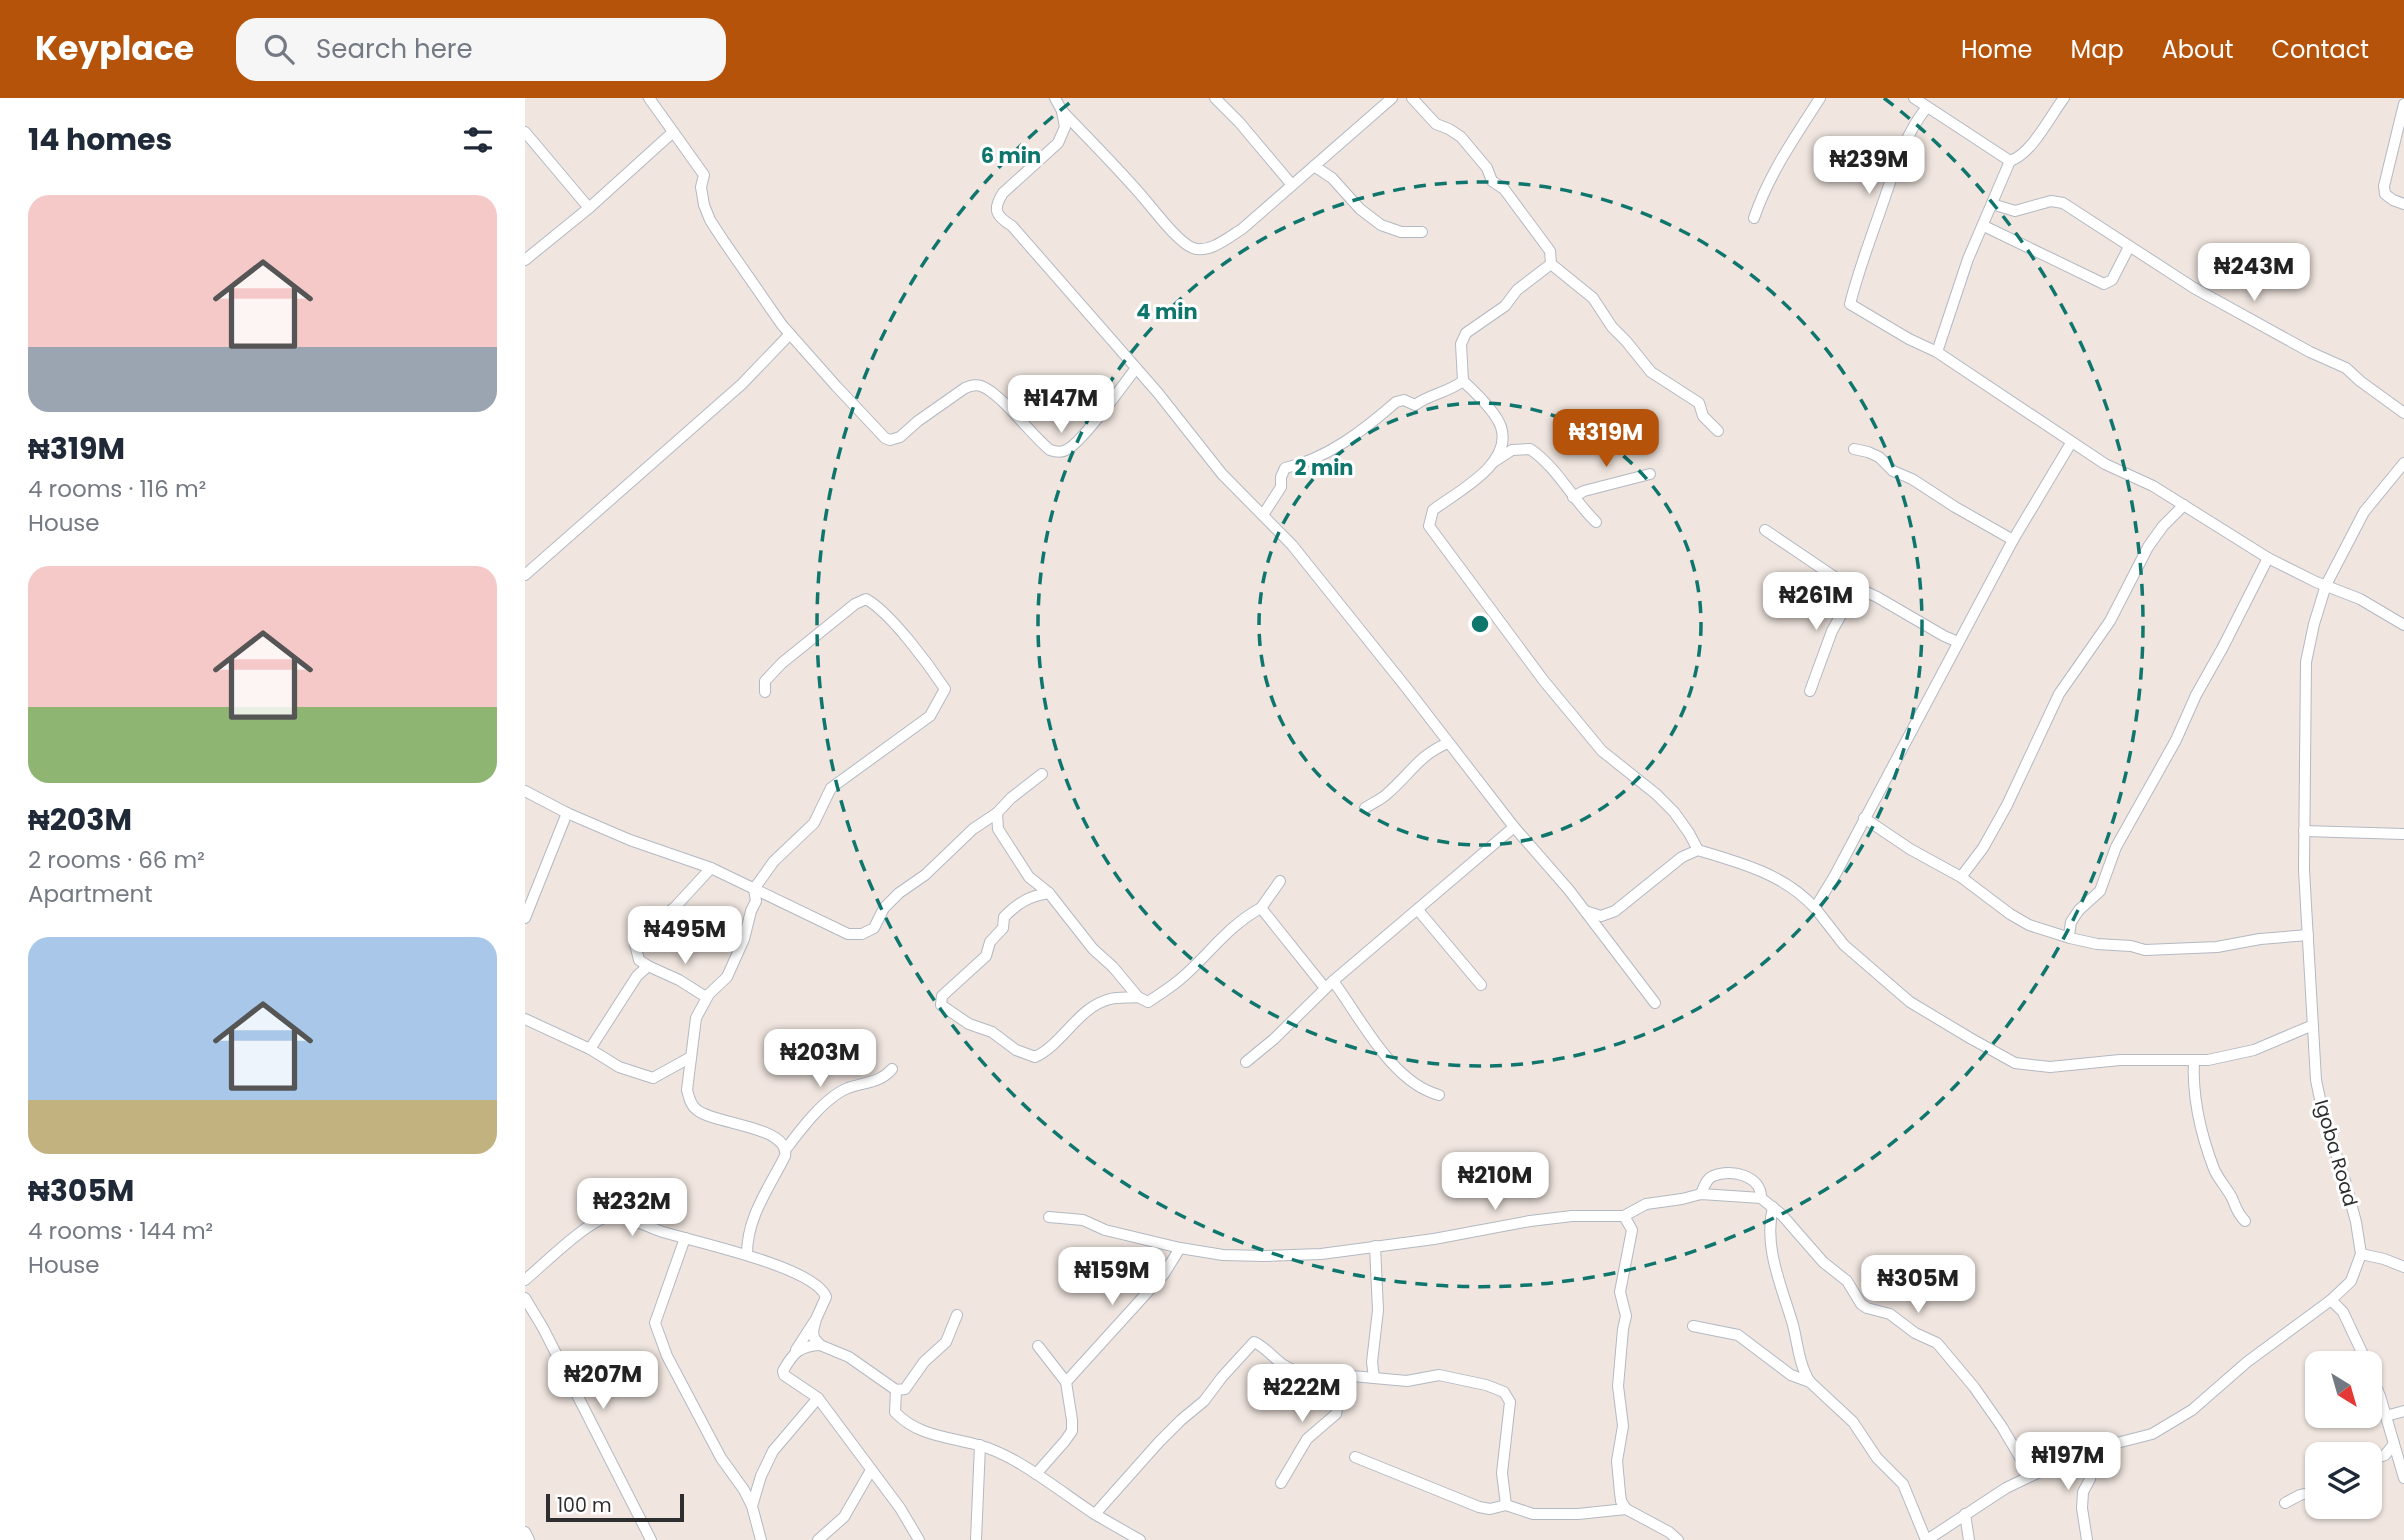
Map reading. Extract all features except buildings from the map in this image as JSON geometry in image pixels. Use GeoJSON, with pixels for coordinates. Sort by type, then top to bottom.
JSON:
{"type":"FeatureCollection","features":[{"type":"Feature","properties":{"kind":"street"},"geometry":{"type":"LineString","coordinates":[[649,98],[704,175],[701,187],[710,220],[790,334],[876,430],[890,440],[900,437],[918,421],[972,385],[980,385],[990,391],[1050,450],[1065,451],[1080,439],[1136,368]]}},
{"type":"Feature","properties":{"kind":"street"},"geometry":{"type":"LineString","coordinates":[[1055,98],[1062,111],[1133,185],[1176,235],[1193,248],[1201,249],[1221,243],[1241,229],[1392,98]]}},
{"type":"Feature","properties":{"kind":"street"},"geometry":{"type":"LineString","coordinates":[[1215,98],[1292,185]]}},
{"type":"Feature","properties":{"kind":"street"},"geometry":{"type":"LineString","coordinates":[[1412,98],[1436,124],[1461,137],[1486,168],[1492,181],[1504,189],[1550,251],[1551,264],[1593,298],[1612,327],[1651,372],[1699,402],[1703,416],[1718,431]]}},
{"type":"Feature","properties":{"kind":"street"},"geometry":{"type":"LineString","coordinates":[[1754,219],[1765,186],[1798,129],[1821,98]]}},
{"type":"Feature","properties":{"kind":"street"},"geometry":{"type":"LineString","coordinates":[[1914,98],[2010,161]]}},
{"type":"Feature","properties":{"kind":"street"},"geometry":{"type":"LineString","coordinates":[[1937,352],[1968,258],[2010,161],[2018,158],[2037,137],[2064,98]]}},
{"type":"Feature","properties":{"kind":"street"},"geometry":{"type":"LineString","coordinates":[[2404,104],[2384,186],[2385,194],[2404,204]]}},
{"type":"Feature","properties":{"kind":"street"},"geometry":{"type":"LineString","coordinates":[[1927,107],[1917,119],[1893,172],[1867,243],[1850,304],[1909,339],[1937,352],[2105,464],[2153,486],[2268,558],[2316,582],[2360,598],[2404,625]]}},
{"type":"Feature","properties":{"kind":"street"},"geometry":{"type":"LineString","coordinates":[[1062,111],[1065,127],[1058,144],[1003,193],[997,202],[997,214],[1012,226],[1136,368],[1222,474],[1307,563],[1514,827],[1585,911],[1655,1003]]}},
{"type":"Feature","properties":{"kind":"street"},"geometry":{"type":"LineString","coordinates":[[1063,135],[1074,131],[1086,136]]}},
{"type":"Feature","properties":{"kind":"street"},"geometry":{"type":"LineString","coordinates":[[525,132],[589,208]]}},
{"type":"Feature","properties":{"kind":"street"},"geometry":{"type":"LineString","coordinates":[[525,260],[589,208],[672,133]]}},
{"type":"Feature","properties":{"kind":"street"},"geometry":{"type":"LineString","coordinates":[[1314,166],[1332,178],[1360,209],[1381,225],[1401,232],[1422,232]]}},
{"type":"Feature","properties":{"kind":"street"},"geometry":{"type":"LineString","coordinates":[[1992,204],[2015,211],[2051,201],[2063,203],[2195,288],[2346,368],[2404,412]]}},
{"type":"Feature","properties":{"kind":"street"},"geometry":{"type":"LineString","coordinates":[[1984,226],[2104,284],[2112,280],[2129,247]]}},
{"type":"Feature","properties":{"kind":"street"},"geometry":{"type":"LineString","coordinates":[[1495,461],[1504,442],[1501,425],[1463,381],[1461,344],[1466,333],[1505,306],[1517,290],[1551,264]]}},
{"type":"Feature","properties":{"kind":"street"},"geometry":{"type":"LineString","coordinates":[[525,575],[742,384],[790,334]]}},
{"type":"Feature","properties":{"kind":"street"},"geometry":{"type":"LineString","coordinates":[[1263,515],[1281,486],[1285,468],[1328,453],[1396,402],[1404,400],[1415,405],[1427,396],[1448,391],[1463,381]]}},
{"type":"Feature","properties":{"kind":"street"},"geometry":{"type":"LineString","coordinates":[[1815,908],[2013,540],[2071,443]]}},
{"type":"Feature","properties":{"kind":"street"},"geometry":{"type":"LineString","coordinates":[[1596,522],[1554,470],[1530,449],[1512,450],[1495,461],[1479,477],[1433,510],[1429,526],[1544,681],[1602,751],[1674,812],[1698,850]]}},
{"type":"Feature","properties":{"kind":"street"},"geometry":{"type":"LineString","coordinates":[[1854,449],[1879,457],[1893,471],[1912,479],[2013,540]]}},
{"type":"Feature","properties":{"kind":"street","name":"Igoba Road"},"geometry":{"type":"LineString","coordinates":[[2361,1254],[2348,1194],[2320,1105],[2316,1080],[2304,831],[2306,662],[2326,585],[2364,512],[2404,463]]}},
{"type":"Feature","properties":{"kind":"street"},"geometry":{"type":"LineString","coordinates":[[1573,496],[1650,474]]}},
{"type":"Feature","properties":{"kind":"street"},"geometry":{"type":"LineString","coordinates":[[1961,877],[1983,848],[2007,805],[2059,694],[2110,621],[2148,547],[2163,526],[2184,505]]}},
{"type":"Feature","properties":{"kind":"street"},"geometry":{"type":"LineString","coordinates":[[1765,530],[1836,578],[1877,597],[1958,642]]}},
{"type":"Feature","properties":{"kind":"street"},"geometry":{"type":"LineString","coordinates":[[2070,938],[2074,916],[2100,891],[2116,847],[2176,740],[2196,695],[2224,647],[2268,558]]}},
{"type":"Feature","properties":{"kind":"street"},"geometry":{"type":"LineString","coordinates":[[1810,691],[1832,631],[1856,588]]}},
{"type":"Feature","properties":{"kind":"street"},"geometry":{"type":"LineString","coordinates":[[747,1254],[750,1230],[758,1206],[785,1156],[786,1149],[778,1138],[714,1118],[696,1109],[689,1100],[687,1090],[696,1018],[706,997],[727,978],[744,939],[756,901],[754,889],[773,861],[814,823],[831,788],[930,716],[946,689],[903,635],[866,599],[855,604],[782,663],[765,681],[765,692]]}},
{"type":"Feature","properties":{"kind":"street"},"geometry":{"type":"LineString","coordinates":[[1365,808],[1388,794],[1431,750],[1448,743]]}},
{"type":"Feature","properties":{"kind":"street"},"geometry":{"type":"LineString","coordinates":[[525,791],[567,813],[630,840],[711,868],[848,934],[869,932],[877,924],[884,908],[899,893],[925,875],[973,829],[997,813],[1011,798],[1042,774]]}},
{"type":"Feature","properties":{"kind":"street"},"geometry":{"type":"LineString","coordinates":[[525,918],[567,813]]}},
{"type":"Feature","properties":{"kind":"street"},"geometry":{"type":"LineString","coordinates":[[997,813],[998,829],[1028,877],[1049,893],[1093,949],[1113,967],[1138,997],[1148,1002],[1183,977],[1241,919],[1261,908],[1280,881]]}},
{"type":"Feature","properties":{"kind":"street"},"geometry":{"type":"LineString","coordinates":[[1864,818],[1910,849],[1961,877],[2010,915],[2029,925],[2070,938],[2145,950],[2217,947],[2260,939],[2308,935]]}},
{"type":"Feature","properties":{"kind":"street"},"geometry":{"type":"LineString","coordinates":[[1246,1062],[1273,1040],[1329,985],[1514,827]]}},
{"type":"Feature","properties":{"kind":"street"},"geometry":{"type":"LineString","coordinates":[[2304,831],[2404,834]]}},
{"type":"Feature","properties":{"kind":"street"},"geometry":{"type":"LineString","coordinates":[[1585,911],[1601,916],[1615,911],[1682,857],[1698,850],[1747,864],[1801,893],[1844,945],[1910,1002],[2015,1063],[2050,1067],[2120,1060],[2208,1060],[2254,1050],[2313,1025]]}},
{"type":"Feature","properties":{"kind":"street"},"geometry":{"type":"LineString","coordinates":[[706,997],[679,980],[648,967],[639,960],[635,944],[637,939],[676,906],[711,868]]}},
{"type":"Feature","properties":{"kind":"street"},"geometry":{"type":"LineString","coordinates":[[1049,893],[1032,896],[1019,903],[1004,917],[1003,928],[990,942],[986,956],[942,996],[941,1005],[969,1024],[992,1032],[1016,1050],[1035,1057],[1049,1051],[1086,1011],[1109,999],[1138,997]]}},
{"type":"Feature","properties":{"kind":"street"},"geometry":{"type":"LineString","coordinates":[[1261,908],[1329,985],[1352,1005],[1367,1032],[1393,1063],[1415,1084],[1439,1095]]}},
{"type":"Feature","properties":{"kind":"street"},"geometry":{"type":"LineString","coordinates":[[1418,910],[1481,985]]}},
{"type":"Feature","properties":{"kind":"street"},"geometry":{"type":"LineString","coordinates":[[590,1049],[637,976],[648,967]]}},
{"type":"Feature","properties":{"kind":"street"},"geometry":{"type":"LineString","coordinates":[[525,1019],[590,1049],[619,1067],[653,1078],[691,1057]]}},
{"type":"Feature","properties":{"kind":"street"},"geometry":{"type":"LineString","coordinates":[[2195,1060],[2193,1078],[2200,1125],[2214,1171],[2233,1200],[2236,1212],[2245,1221]]}},
{"type":"Feature","properties":{"kind":"street"},"geometry":{"type":"LineString","coordinates":[[786,1149],[810,1117],[846,1088],[884,1078],[893,1069]]}},
{"type":"Feature","properties":{"kind":"street"},"geometry":{"type":"LineString","coordinates":[[1701,1194],[1705,1183],[1713,1176],[1730,1174],[1746,1176],[1757,1183],[1762,1191],[1761,1198]]}},
{"type":"Feature","properties":{"kind":"street"},"geometry":{"type":"LineString","coordinates":[[1049,1217],[1083,1220],[1105,1230],[1180,1248],[1236,1256],[1321,1254],[1434,1239],[1530,1221],[1572,1216],[1624,1216],[1646,1204],[1701,1194],[1761,1198],[1804,1238],[1823,1262],[1847,1280],[1861,1304],[1890,1314],[1915,1333],[1937,1343],[1974,1387],[2031,1476]]}},
{"type":"Feature","properties":{"kind":"street"},"geometry":{"type":"LineString","coordinates":[[1640,1208],[1632,1230],[1620,1292],[1626,1316],[1618,1386],[1623,1426],[1618,1461],[1621,1501],[1626,1509],[1669,1532],[1678,1540]]}},
{"type":"Feature","properties":{"kind":"street"},"geometry":{"type":"LineString","coordinates":[[1773,1208],[1769,1229],[1771,1245],[1801,1366],[1810,1382],[1853,1422],[1877,1458],[1903,1484],[1927,1540],[1965,1514],[2031,1476],[2097,1448],[2152,1434],[2192,1410],[2247,1362],[2331,1300],[2351,1281],[2361,1254],[2404,1267]]}},
{"type":"Feature","properties":{"kind":"street"},"geometry":{"type":"LineString","coordinates":[[525,1280],[595,1221],[616,1215],[734,1253],[747,1254],[811,1281],[823,1289],[826,1297],[783,1371],[784,1375],[818,1398],[900,1507],[919,1540]]}},
{"type":"Feature","properties":{"kind":"street"},"geometry":{"type":"LineString","coordinates":[[1624,1216],[1632,1230]]}},
{"type":"Feature","properties":{"kind":"street"},"geometry":{"type":"LineString","coordinates":[[684,1238],[655,1329],[715,1446],[752,1506],[761,1540]]}},
{"type":"Feature","properties":{"kind":"street"},"geometry":{"type":"LineString","coordinates":[[1374,1378],[1372,1362],[1378,1310],[1375,1246]]}},
{"type":"Feature","properties":{"kind":"street"},"geometry":{"type":"LineString","coordinates":[[1066,1382],[1164,1274],[1180,1248]]}},
{"type":"Feature","properties":{"kind":"street"},"geometry":{"type":"LineString","coordinates":[[525,1298],[543,1328],[651,1540]]}},
{"type":"Feature","properties":{"kind":"street"},"geometry":{"type":"LineString","coordinates":[[2331,1300],[2343,1312],[2361,1351]]}},
{"type":"Feature","properties":{"kind":"street"},"geometry":{"type":"LineString","coordinates":[[795,1351],[805,1346],[820,1345],[849,1357],[896,1390],[905,1389],[923,1363],[946,1342],[957,1315]]}},
{"type":"Feature","properties":{"kind":"street"},"geometry":{"type":"LineString","coordinates":[[815,1319],[813,1335],[820,1345]]}},
{"type":"Feature","properties":{"kind":"street"},"geometry":{"type":"LineString","coordinates":[[1693,1326],[1738,1335],[1791,1375],[1810,1382]]}},
{"type":"Feature","properties":{"kind":"street"},"geometry":{"type":"LineString","coordinates":[[1095,1514],[1181,1420],[1204,1401],[1254,1342],[1287,1368],[1344,1377],[1408,1381],[1439,1375],[1486,1385],[1504,1392],[1510,1402],[1502,1473],[1506,1505]]}},
{"type":"Feature","properties":{"kind":"street"},"geometry":{"type":"LineString","coordinates":[[1036,1474],[1072,1430],[1066,1382],[1038,1346]]}},
{"type":"Feature","properties":{"kind":"street"},"geometry":{"type":"LineString","coordinates":[[1282,1483],[1307,1439],[1336,1414],[1344,1377]]}},
{"type":"Feature","properties":{"kind":"street"},"geometry":{"type":"LineString","coordinates":[[896,1390],[895,1412],[916,1428],[980,1445],[1036,1474],[1095,1514],[1140,1540]]}},
{"type":"Feature","properties":{"kind":"street"},"geometry":{"type":"LineString","coordinates":[[752,1506],[761,1476],[773,1451],[818,1398]]}},
{"type":"Feature","properties":{"kind":"street"},"geometry":{"type":"LineString","coordinates":[[2382,1405],[2404,1478]]}},
{"type":"Feature","properties":{"kind":"street"},"geometry":{"type":"LineString","coordinates":[[2386,1416],[2404,1411]]}},
{"type":"Feature","properties":{"kind":"street"},"geometry":{"type":"LineString","coordinates":[[2382,1456],[2394,1444]]}},
{"type":"Feature","properties":{"kind":"street"},"geometry":{"type":"LineString","coordinates":[[976,1540],[980,1445]]}},
{"type":"Feature","properties":{"kind":"street"},"geometry":{"type":"LineString","coordinates":[[2087,1540],[2081,1508],[2083,1492],[2090,1479],[2097,1448]]}},
{"type":"Feature","properties":{"kind":"street"},"geometry":{"type":"LineString","coordinates":[[1355,1457],[1479,1507],[1490,1509],[1506,1505],[1533,1514],[1578,1514],[1626,1509]]}},
{"type":"Feature","properties":{"kind":"street"},"geometry":{"type":"LineString","coordinates":[[818,1540],[844,1517],[871,1470]]}},
{"type":"Feature","properties":{"kind":"street"},"geometry":{"type":"LineString","coordinates":[[2285,1503],[2305,1494]]}},
{"type":"Feature","properties":{"kind":"street"},"geometry":{"type":"LineString","coordinates":[[1965,1514],[1969,1540]]}},
{"type":"Feature","properties":{"kind":"street"},"geometry":{"type":"LineString","coordinates":[[525,1532],[530,1540]]}}]}
